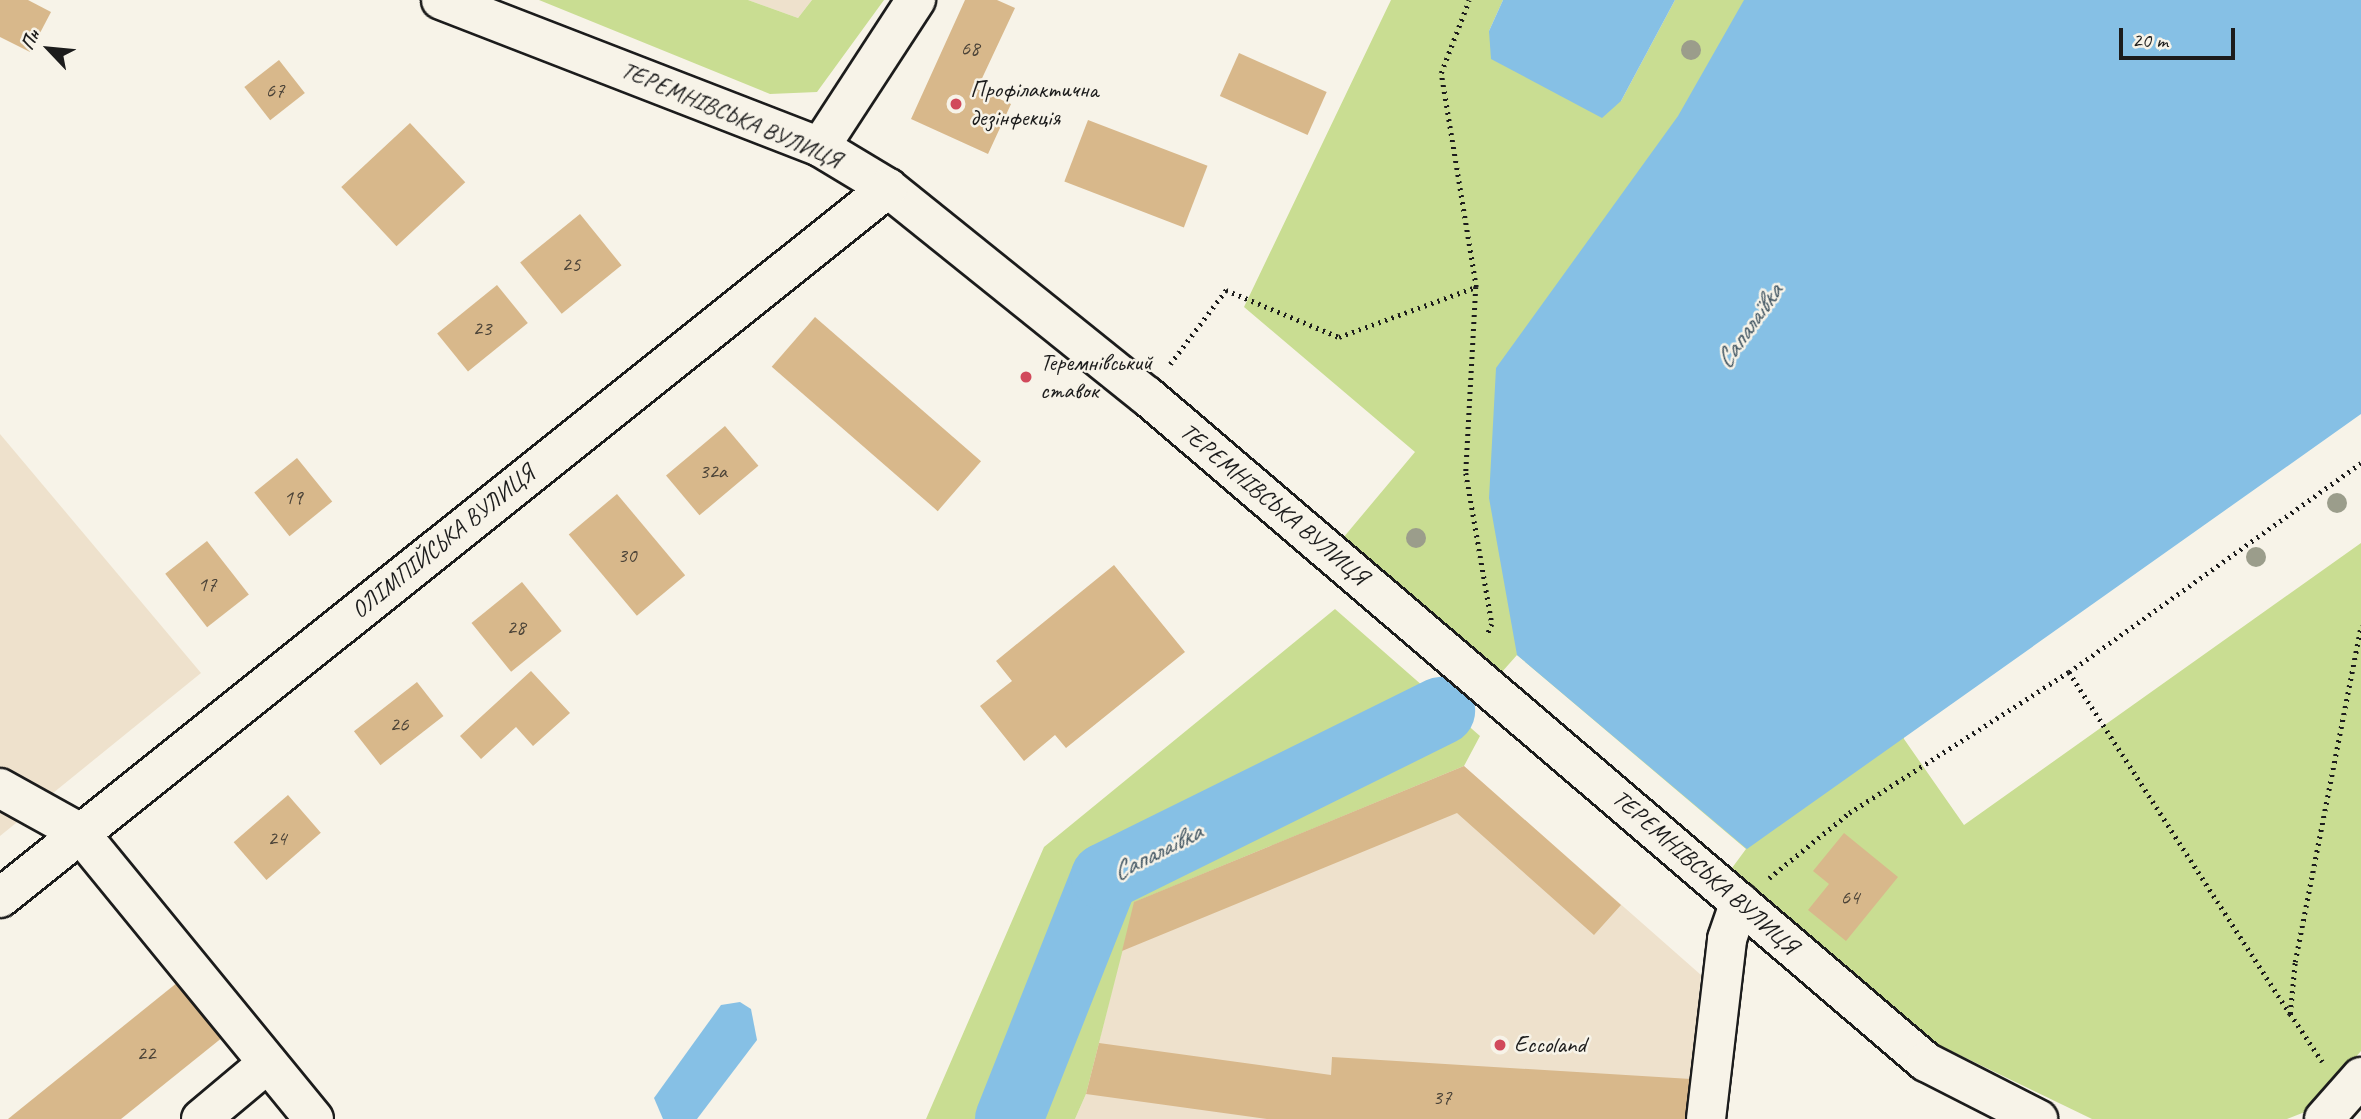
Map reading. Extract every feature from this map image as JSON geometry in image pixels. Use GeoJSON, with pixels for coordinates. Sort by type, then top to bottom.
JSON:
{"type":"FeatureCollection","features":[{"type":"Feature","properties":{"kind":"street","name":"ТЕРЕМНІВСЬКА ВУЛИЦЯ"},"geometry":{"type":"LineString","coordinates":[[441,0],[820,146],[888,188],[1147,396],[1926,1062],[2038,1119]]}},
{"type":"Feature","properties":{"kind":"street"},"geometry":{"type":"LineString","coordinates":[[820,146],[916,0]]}},
{"type":"Feature","properties":{"kind":"street","name":"ОЛІМПІЙСЬКА ВУЛИЦЯ"},"geometry":{"type":"LineString","coordinates":[[0,898],[79,832],[888,188]]}},
{"type":"Feature","properties":{"kind":"street"},"geometry":{"type":"LineString","coordinates":[[0,788],[79,832],[314,1119]]}},
{"type":"Feature","properties":{"kind":"street"},"geometry":{"type":"LineString","coordinates":[[1706,1119],[1727,939],[1740,902]]}},
{"type":"Feature","properties":{"kind":"street"},"geometry":{"type":"LineString","coordinates":[[201,1119],[268,1063]]}},
{"type":"Feature","properties":{"kind":"path"},"geometry":{"type":"LineString","coordinates":[[1469,0],[1441,73],[1476,286],[1466,473],[1492,624],[1472,673]]}},
{"type":"Feature","properties":{"kind":"path"},"geometry":{"type":"LineString","coordinates":[[1147,396],[1226,290],[1339,337],[1476,286]]}},
{"type":"Feature","properties":{"kind":"path"},"geometry":{"type":"LineString","coordinates":[[1740,902],[1849,813],[2069,673],[2361,463]]}},
{"type":"Feature","properties":{"kind":"path"},"geometry":{"type":"LineString","coordinates":[[2290,1014],[2295,962],[2361,625]]}},
{"type":"Feature","properties":{"kind":"path"},"geometry":{"type":"LineString","coordinates":[[2069,673],[2343,1097]]}},
{"type":"Feature","properties":{"kind":"shaded area"},"geometry":{"type":"Polygon","coordinates":[[[748,0],[812,0],[798,18],[748,0]]]}},
{"type":"Feature","properties":{"kind":"shaded area"},"geometry":{"type":"Polygon","coordinates":[[[0,434],[201,673],[0,836],[0,434]]]}},
{"type":"Feature","properties":{"kind":"shaded area"},"geometry":{"type":"Polygon","coordinates":[[[1464,766],[1701,975],[1688,1119],[1075,1119],[1086,1094],[1134,902],[1464,766]]]}},
{"type":"Feature","properties":{"kind":"green space"},"geometry":{"type":"Polygon","coordinates":[[[539,0],[748,0],[798,18],[812,0],[884,0],[817,92],[770,94],[539,0]]]}},
{"type":"Feature","properties":{"kind":"green space"},"geometry":{"type":"Polygon","coordinates":[[[1391,0],[1503,0],[1489,31],[1621,101],[1675,0],[1801,0],[1904,739],[1964,825],[2361,543],[2361,1051],[2310,1110],[2287,1119],[2092,1119],[1939,1045],[1732,868],[1746,849],[1517,655],[1501,673],[1343,538],[1415,452],[1244,307],[1391,0]]]}},
{"type":"Feature","properties":{"kind":"green space"},"geometry":{"type":"Polygon","coordinates":[[[1335,609],[1480,736],[1464,766],[1135,902],[1086,1094],[1075,1119],[926,1119],[1044,847],[1335,609]]]}},
{"type":"Feature","properties":{"kind":"water"},"geometry":{"type":"Polygon","coordinates":[[[1503,0],[1675,0],[1621,101],[1602,118],[1491,59],[1489,31],[1503,0]]]}},
{"type":"Feature","properties":{"kind":"water"},"geometry":{"type":"Polygon","coordinates":[[[1744,0],[2361,0],[2361,414],[1747,849],[1517,655],[1489,498],[1496,368],[1678,116],[1744,0]]]}},
{"type":"Feature","properties":{"kind":"water"},"geometry":{"type":"Polygon","coordinates":[[[740,1002],[751,1009],[757,1040],[697,1119],[663,1119],[654,1098],[721,1005],[740,1002]]]}},
{"type":"Feature","properties":{"kind":"building"},"geometry":{"type":"Polygon","coordinates":[[[0,0],[28,0],[51,12],[30,52],[0,37],[0,0]]]}},
{"type":"Feature","properties":{"kind":"building"},"geometry":{"type":"Polygon","coordinates":[[[965,0],[997,0],[1015,8],[977,89],[1011,104],[988,154],[911,119],[965,0]]]}},
{"type":"Feature","properties":{"kind":"building"},"geometry":{"type":"Polygon","coordinates":[[[1239,53],[1327,92],[1308,135],[1220,96],[1239,53]]]}},
{"type":"Feature","properties":{"kind":"building"},"geometry":{"type":"Polygon","coordinates":[[[279,60],[305,93],[270,120],[244,87],[279,60]]]}},
{"type":"Feature","properties":{"kind":"building"},"geometry":{"type":"Polygon","coordinates":[[[1088,120],[1207,166],[1184,227],[1064,182],[1088,120]]]}},
{"type":"Feature","properties":{"kind":"building"},"geometry":{"type":"Polygon","coordinates":[[[410,123],[465,182],[396,246],[341,187],[410,123]]]}},
{"type":"Feature","properties":{"kind":"building"},"geometry":{"type":"Polygon","coordinates":[[[580,214],[622,265],[562,314],[520,262],[580,214]]]}},
{"type":"Feature","properties":{"kind":"building"},"geometry":{"type":"Polygon","coordinates":[[[497,285],[528,323],[468,372],[437,333],[497,285]]]}},
{"type":"Feature","properties":{"kind":"building"},"geometry":{"type":"Polygon","coordinates":[[[815,317],[981,461],[938,511],[772,367],[815,317]]]}},
{"type":"Feature","properties":{"kind":"building"},"geometry":{"type":"Polygon","coordinates":[[[725,426],[758,466],[699,515],[666,475],[725,426]]]}},
{"type":"Feature","properties":{"kind":"building"},"geometry":{"type":"Polygon","coordinates":[[[297,458],[332,502],[289,536],[254,493],[297,458]]]}},
{"type":"Feature","properties":{"kind":"building"},"geometry":{"type":"Polygon","coordinates":[[[617,494],[685,575],[637,616],[569,534],[617,494]]]}},
{"type":"Feature","properties":{"kind":"building"},"geometry":{"type":"Polygon","coordinates":[[[207,541],[249,595],[207,627],[165,574],[207,541]]]}},
{"type":"Feature","properties":{"kind":"building"},"geometry":{"type":"Polygon","coordinates":[[[1114,565],[1185,652],[1066,748],[1055,735],[1024,761],[980,706],[1012,681],[996,661],[1114,565]]]}},
{"type":"Feature","properties":{"kind":"building"},"geometry":{"type":"Polygon","coordinates":[[[522,582],[562,631],[511,672],[471,623],[522,582]]]}},
{"type":"Feature","properties":{"kind":"building"},"geometry":{"type":"Polygon","coordinates":[[[531,671],[570,713],[533,746],[516,727],[481,759],[460,736],[531,671]]]}},
{"type":"Feature","properties":{"kind":"building"},"geometry":{"type":"Polygon","coordinates":[[[417,682],[443,716],[380,765],[354,731],[417,682]]]}},
{"type":"Feature","properties":{"kind":"building"},"geometry":{"type":"Polygon","coordinates":[[[1464,766],[1621,905],[1594,935],[1457,813],[1122,951],[1134,902],[1464,766]]]}},
{"type":"Feature","properties":{"kind":"building"},"geometry":{"type":"Polygon","coordinates":[[[288,795],[321,833],[266,880],[234,842],[288,795]]]}},
{"type":"Feature","properties":{"kind":"building"},"geometry":{"type":"Polygon","coordinates":[[[1844,833],[1898,877],[1846,941],[1808,910],[1829,884],[1813,871],[1844,833]]]}},
{"type":"Feature","properties":{"kind":"building"},"geometry":{"type":"Polygon","coordinates":[[[178,982],[223,1037],[121,1119],[8,1119],[178,982]]]}},
{"type":"Feature","properties":{"kind":"building"},"geometry":{"type":"Polygon","coordinates":[[[1099,1043],[1331,1075],[1332,1057],[1691,1079],[1688,1119],[1267,1119],[1086,1094],[1099,1043]]]}},
{"type":"Feature","properties":{"kind":"waterway","name":"Сапалаївка"},"geometry":{"type":"LineString","coordinates":[[1009,1119],[1105,877],[1441,711]]}},
{"type":"Feature","properties":{"kind":"place","name":"Профілактична дезінфекція"},"geometry":{"type":"Point","coordinates":[956,104]}},
{"type":"Feature","properties":{"kind":"place","name":"Теремнівський ставок"},"geometry":{"type":"Point","coordinates":[1026,377]}},
{"type":"Feature","properties":{"kind":"place","name":"Eccoland"},"geometry":{"type":"Point","coordinates":[1500,1045]}}]}
